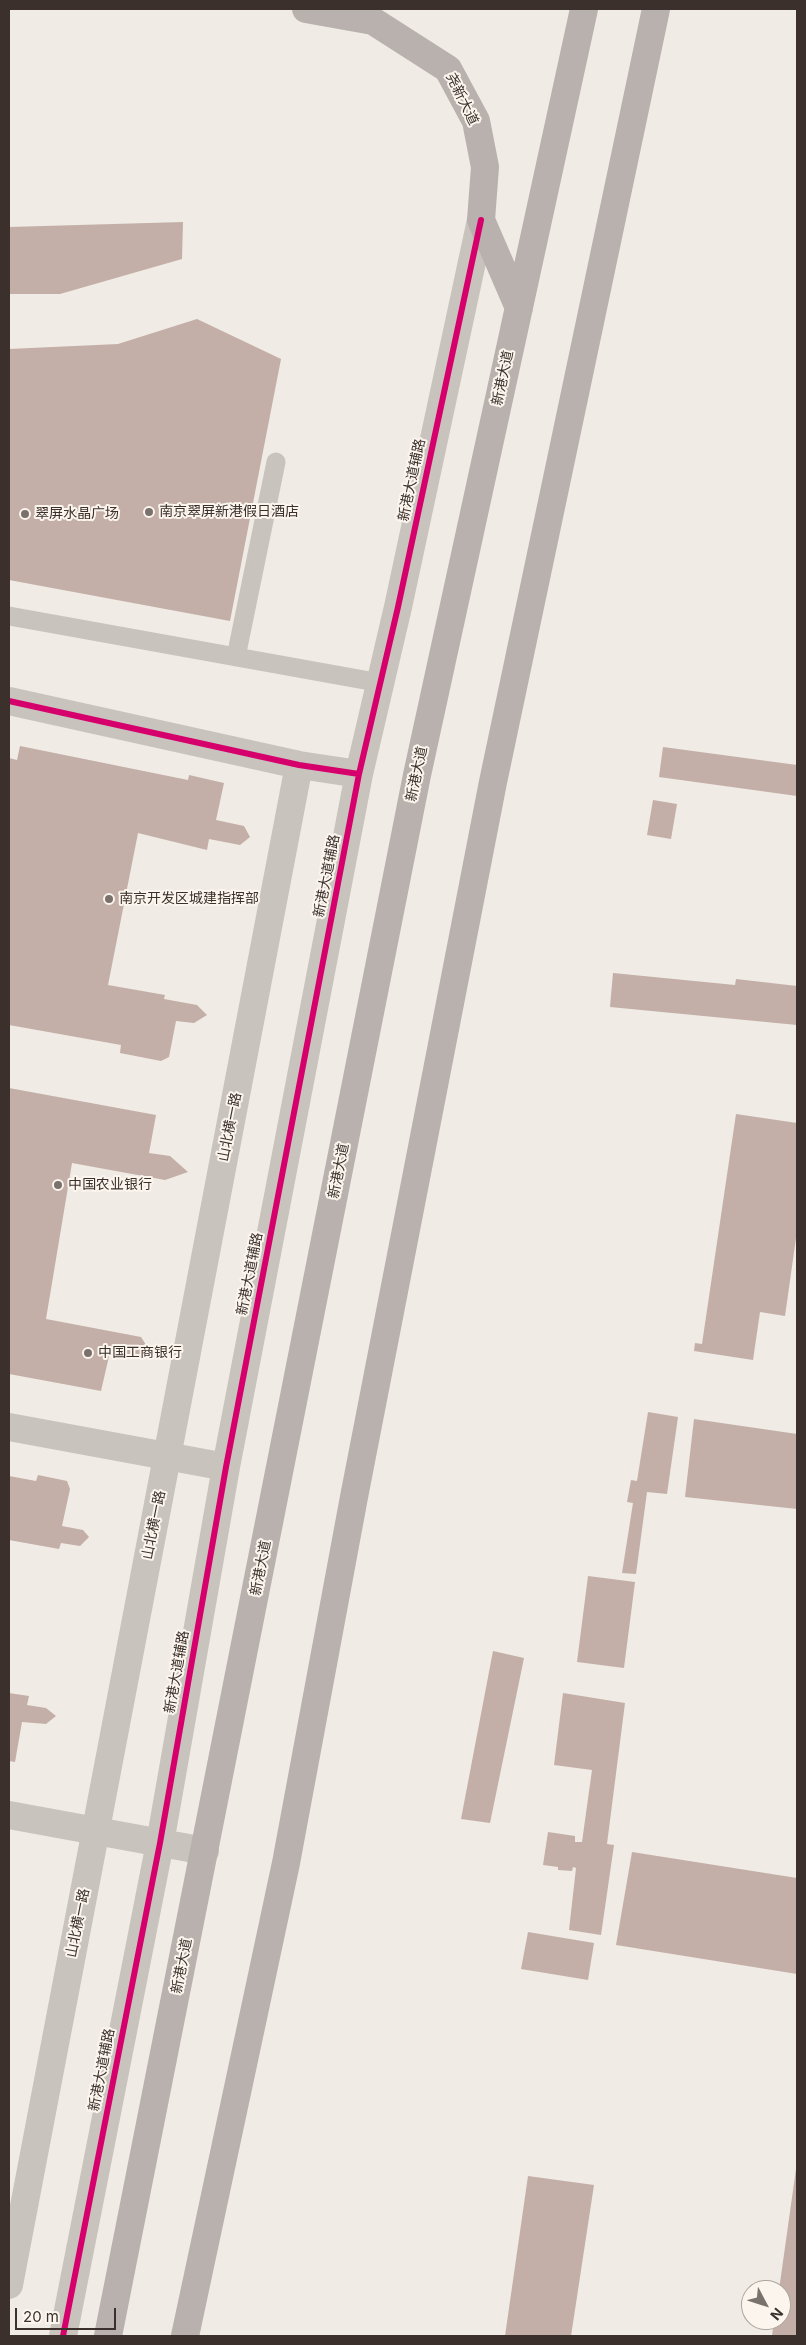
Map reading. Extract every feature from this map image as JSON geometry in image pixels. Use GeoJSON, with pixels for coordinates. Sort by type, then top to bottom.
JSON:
{"type":"FeatureCollection","features":[{"type":"Feature","properties":{"kind":"main road","name":"尧新大道"},"geometry":{"type":"LineString","coordinates":[[306,9],[373,21],[448,69],[476,121],[485,168],[480,220],[519,308]]}},
{"type":"Feature","properties":{"kind":"main road","name":"新港大道"},"geometry":{"type":"LineString","coordinates":[[108,2336],[417,775],[584,9]]}},
{"type":"Feature","properties":{"kind":"main road"},"geometry":{"type":"LineString","coordinates":[[185,2336],[286,1863],[354,1497],[493,782],[656,9]]}},
{"type":"Feature","properties":{"kind":"street","name":"新港大道辅路"},"geometry":{"type":"LineString","coordinates":[[63,2336],[160,1843],[226,1467],[360,774],[480,220]]}},
{"type":"Feature","properties":{"kind":"street"},"geometry":{"type":"LineString","coordinates":[[9,701],[299,765],[360,774]]}},
{"type":"Feature","properties":{"kind":"street","name":"山北横一路"},"geometry":{"type":"LineString","coordinates":[[9,2285],[299,765]]}},
{"type":"Feature","properties":{"kind":"street"},"geometry":{"type":"LineString","coordinates":[[9,1427],[226,1467]]}},
{"type":"Feature","properties":{"kind":"street"},"geometry":{"type":"LineString","coordinates":[[9,1815],[205,1851]]}},
{"type":"Feature","properties":{"kind":"lane"},"geometry":{"type":"LineString","coordinates":[[236,657],[276,462]]}},
{"type":"Feature","properties":{"kind":"lane"},"geometry":{"type":"LineString","coordinates":[[9,616],[381,683]]}},
{"type":"Feature","properties":{"kind":"building"},"geometry":{"type":"Polygon","coordinates":[[[183,222],[182,259],[60,294],[9,294],[9,227],[183,222]]]}},
{"type":"Feature","properties":{"kind":"building"},"geometry":{"type":"Polygon","coordinates":[[[197,319],[281,359],[230,621],[9,580],[9,349],[118,344],[197,319]]]}},
{"type":"Feature","properties":{"kind":"building"},"geometry":{"type":"Polygon","coordinates":[[[20,746],[188,780],[189,775],[224,783],[216,820],[244,826],[250,837],[240,845],[209,839],[207,850],[138,833],[108,985],[165,995],[164,999],[197,1005],[207,1015],[194,1023],[176,1021],[169,1057],[161,1061],[120,1053],[121,1045],[9,1025],[9,758],[17,760],[20,746]]]}},
{"type":"Feature","properties":{"kind":"building"},"geometry":{"type":"Polygon","coordinates":[[[663,747],[797,765],[797,796],[659,777],[663,747]]]}},
{"type":"Feature","properties":{"kind":"building"},"geometry":{"type":"Polygon","coordinates":[[[653,800],[677,804],[671,839],[647,835],[653,800]]]}},
{"type":"Feature","properties":{"kind":"building"},"geometry":{"type":"Polygon","coordinates":[[[613,973],[735,985],[736,979],[797,986],[797,1025],[610,1007],[613,973]]]}},
{"type":"Feature","properties":{"kind":"building"},"geometry":{"type":"Polygon","coordinates":[[[9,1088],[156,1115],[149,1153],[170,1156],[188,1172],[165,1180],[72,1163],[46,1319],[141,1337],[150,1351],[136,1357],[110,1352],[101,1391],[9,1374],[9,1088]]]}},
{"type":"Feature","properties":{"kind":"building"},"geometry":{"type":"Polygon","coordinates":[[[736,1114],[797,1123],[797,1231],[785,1316],[760,1312],[753,1360],[694,1351],[695,1343],[702,1344],[736,1114]]]}},
{"type":"Feature","properties":{"kind":"building"},"geometry":{"type":"Polygon","coordinates":[[[648,1412],[678,1417],[667,1494],[647,1492],[636,1574],[622,1573],[633,1503],[627,1502],[631,1480],[637,1481],[648,1412]]]}},
{"type":"Feature","properties":{"kind":"building"},"geometry":{"type":"Polygon","coordinates":[[[694,1419],[797,1434],[797,1509],[685,1497],[694,1419]]]}},
{"type":"Feature","properties":{"kind":"building"},"geometry":{"type":"Polygon","coordinates":[[[38,1475],[67,1481],[70,1489],[62,1526],[83,1530],[89,1537],[80,1546],[61,1543],[59,1549],[9,1540],[9,1476],[36,1481],[38,1475]]]}},
{"type":"Feature","properties":{"kind":"building"},"geometry":{"type":"Polygon","coordinates":[[[588,1576],[635,1582],[624,1668],[577,1662],[588,1576]]]}},
{"type":"Feature","properties":{"kind":"building"},"geometry":{"type":"Polygon","coordinates":[[[493,1651],[524,1658],[490,1823],[461,1819],[493,1651]]]}},
{"type":"Feature","properties":{"kind":"building"},"geometry":{"type":"Polygon","coordinates":[[[9,1693],[29,1696],[27,1705],[46,1708],[56,1716],[46,1724],[22,1722],[15,1762],[9,1761],[9,1693]]]}},
{"type":"Feature","properties":{"kind":"building"},"geometry":{"type":"Polygon","coordinates":[[[563,1693],[625,1703],[607,1844],[614,1845],[601,1935],[569,1930],[576,1868],[573,1867],[572,1871],[558,1870],[558,1867],[543,1865],[548,1832],[575,1836],[575,1842],[582,1842],[592,1770],[554,1765],[563,1693]]]}},
{"type":"Feature","properties":{"kind":"building"},"geometry":{"type":"Polygon","coordinates":[[[632,1852],[797,1878],[797,1974],[616,1945],[632,1852]]]}},
{"type":"Feature","properties":{"kind":"building"},"geometry":{"type":"Polygon","coordinates":[[[528,1932],[594,1943],[588,1980],[521,1969],[528,1932]]]}},
{"type":"Feature","properties":{"kind":"building"},"geometry":{"type":"Polygon","coordinates":[[[796,2169],[797,2336],[772,2336],[773,2330],[791,2330],[791,2280],[780,2280],[796,2169]]]}},
{"type":"Feature","properties":{"kind":"building"},"geometry":{"type":"Polygon","coordinates":[[[528,2176],[594,2185],[571,2336],[505,2336],[528,2176]]]}},
{"type":"Feature","properties":{"kind":"cycle path"},"geometry":{"type":"LineString","coordinates":[[63,2336],[160,1843],[226,1467],[359,774],[398,607],[481,220]]}},
{"type":"Feature","properties":{"kind":"cycle path"},"geometry":{"type":"LineString","coordinates":[[9,701],[299,765],[359,774]]}},
{"type":"Feature","properties":{"kind":"place","name":"南京翠屏新港假日酒店"},"geometry":{"type":"Point","coordinates":[149,512]}},
{"type":"Feature","properties":{"kind":"place","name":"翠屏水晶广场"},"geometry":{"type":"Point","coordinates":[25,514]}},
{"type":"Feature","properties":{"kind":"place","name":"南京开发区城建指挥部"},"geometry":{"type":"Point","coordinates":[109,899]}},
{"type":"Feature","properties":{"kind":"place","name":"中国农业银行"},"geometry":{"type":"Point","coordinates":[58,1185]}},
{"type":"Feature","properties":{"kind":"place","name":"中国工商银行"},"geometry":{"type":"Point","coordinates":[88,1353]}}]}
